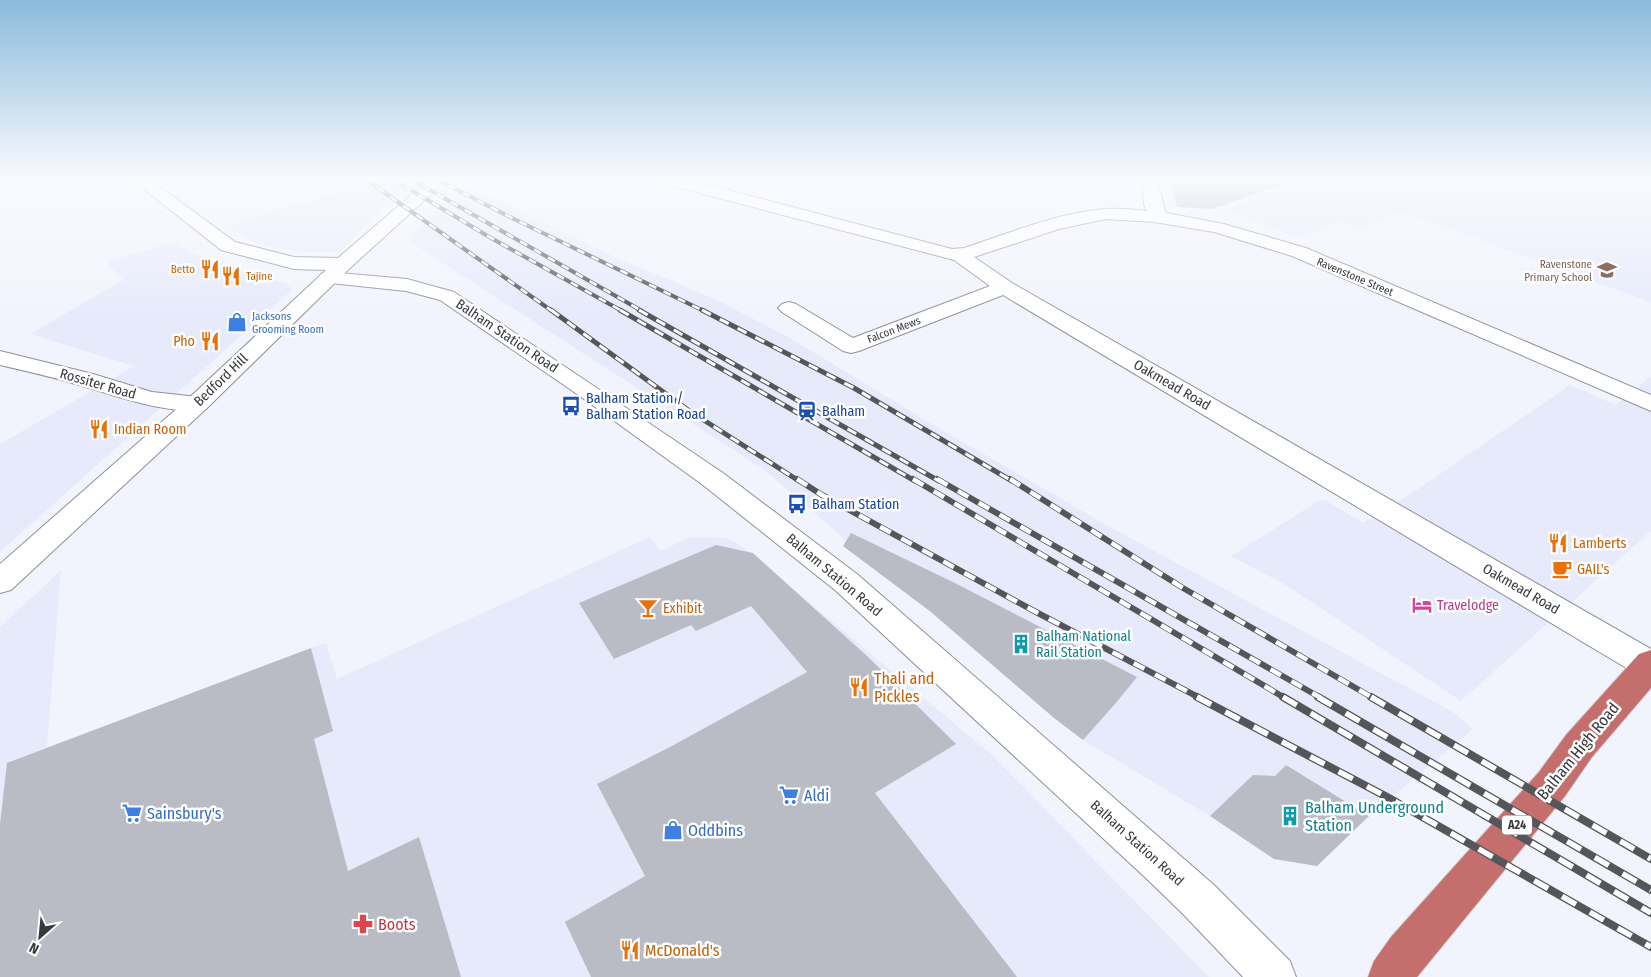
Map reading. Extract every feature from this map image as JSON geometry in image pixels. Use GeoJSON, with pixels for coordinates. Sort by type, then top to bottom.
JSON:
{"type":"FeatureCollection","features":[{"type":"Feature","properties":{"kind":"highway","name":"Balham High Road"},"geometry":{"type":"LineString","coordinates":[[1390,977],[1407,953],[1552,784],[1579,746],[1651,664]]}},
{"type":"Feature","properties":{"kind":"street","name":"Balham Station Road"},"geometry":{"type":"LineString","coordinates":[[198,224],[228,246],[266,257],[407,285],[447,296],[586,389],[720,484],[853,589],[1162,866],[1217,918],[1274,977]]}},
{"type":"Feature","properties":{"kind":"street","name":"Bedford Hill"},"geometry":{"type":"LineString","coordinates":[[1,581],[198,402],[336,271],[390,224]]}},
{"type":"Feature","properties":{"kind":"street","name":"Oakmead Road"},"geometry":{"type":"LineString","coordinates":[[833,224],[945,254],[959,255],[1005,288],[1651,664]]}},
{"type":"Feature","properties":{"kind":"street","name":"Ravenstone Street"},"geometry":{"type":"LineString","coordinates":[[959,255],[1055,224]]}},
{"type":"Feature","properties":{"kind":"street","name":"Ravenstone Street"},"geometry":{"type":"LineString","coordinates":[[1194,224],[1251,236],[1299,252],[1651,404]]}},
{"type":"Feature","properties":{"kind":"street","name":"Falcon Mews"},"geometry":{"type":"LineString","coordinates":[[789,308],[851,346],[1005,288]]}},
{"type":"Feature","properties":{"kind":"street","name":"Rossiter Road"},"geometry":{"type":"LineString","coordinates":[[0,358],[85,379],[150,399],[198,402]]}},
{"type":"Feature","properties":{"kind":"shaded area"},"geometry":{"type":"Polygon","coordinates":[[[235,224],[367,224],[339,252],[305,252],[266,246],[251,241],[227,226],[235,224]]]}},
{"type":"Feature","properties":{"kind":"shaded area"},"geometry":{"type":"Polygon","coordinates":[[[423,224],[546,224],[613,256],[719,301],[790,338],[930,423],[1108,526],[1453,712],[1473,729],[1369,816],[1317,866],[1274,859],[1210,816],[1083,740],[1054,718],[763,469],[413,244],[412,232],[423,224]]]}},
{"type":"Feature","properties":{"kind":"shaded area"},"geometry":{"type":"Polygon","coordinates":[[[1262,224],[1333,224],[1298,239],[1262,224]]]}},
{"type":"Feature","properties":{"kind":"shaded area"},"geometry":{"type":"Polygon","coordinates":[[[1346,224],[1372,224],[1360,229],[1346,224]]]}},
{"type":"Feature","properties":{"kind":"shaded area"},"geometry":{"type":"Polygon","coordinates":[[[1435,224],[1651,224],[1651,302],[1435,224]]]}},
{"type":"Feature","properties":{"kind":"shaded area"},"geometry":{"type":"Polygon","coordinates":[[[173,242],[191,252],[232,269],[286,283],[292,290],[0,552],[0,444],[134,366],[30,334],[123,280],[106,262],[173,242]]]}},
{"type":"Feature","properties":{"kind":"shaded area"},"geometry":{"type":"Polygon","coordinates":[[[1651,376],[1651,531],[1461,701],[1284,584],[1231,556],[1320,500],[1325,500],[1363,523],[1409,495],[1570,385],[1616,405],[1651,376]]]}},
{"type":"Feature","properties":{"kind":"shaded area"},"geometry":{"type":"Polygon","coordinates":[[[650,537],[660,551],[691,537],[726,538],[744,548],[992,755],[1209,977],[0,977],[0,627],[61,570],[47,747],[326,643],[337,679],[650,537]]]}},
{"type":"Feature","properties":{"kind":"building","name":"Balham National Rail Station"},"geometry":{"type":"Polygon","coordinates":[[[851,533],[955,583],[1137,677],[1083,740],[1054,718],[931,612],[843,546],[851,533]]]}},
{"type":"Feature","properties":{"kind":"building"},"geometry":{"type":"Polygon","coordinates":[[[716,545],[753,553],[867,656],[956,744],[875,793],[1017,977],[591,977],[565,922],[645,876],[597,784],[670,747],[807,672],[751,606],[696,631],[691,625],[614,659],[579,603],[716,545]]]}},
{"type":"Feature","properties":{"kind":"building","name":"Sainsbury's"},"geometry":{"type":"Polygon","coordinates":[[[311,648],[333,731],[314,739],[348,871],[419,837],[461,977],[0,977],[0,824],[7,763],[311,648]]]}},
{"type":"Feature","properties":{"kind":"building","name":"Balham Underground Station"},"geometry":{"type":"Polygon","coordinates":[[[1286,765],[1369,816],[1317,866],[1274,859],[1210,816],[1253,775],[1275,776],[1286,765]]]}},
{"type":"Feature","properties":{"kind":"railway"},"geometry":{"type":"LineString","coordinates":[[428,224],[552,311]]}},
{"type":"Feature","properties":{"kind":"railway"},"geometry":{"type":"LineString","coordinates":[[467,224],[622,311]]}},
{"type":"Feature","properties":{"kind":"railway"},"geometry":{"type":"LineString","coordinates":[[489,224],[642,311]]}},
{"type":"Feature","properties":{"kind":"railway"},"geometry":{"type":"LineString","coordinates":[[523,224],[703,311]]}},
{"type":"Feature","properties":{"kind":"railway"},"geometry":{"type":"LineString","coordinates":[[551,310],[688,410],[799,481]]}},
{"type":"Feature","properties":{"kind":"railway"},"geometry":{"type":"LineString","coordinates":[[620,310],[915,481]]}},
{"type":"Feature","properties":{"kind":"railway"},"geometry":{"type":"LineString","coordinates":[[639,310],[939,481]]}},
{"type":"Feature","properties":{"kind":"railway"},"geometry":{"type":"LineString","coordinates":[[703,311],[854,388],[1012,481]]}},
{"type":"Feature","properties":{"kind":"railway"},"geometry":{"type":"LineString","coordinates":[[797,479],[822,495],[1034,611],[1200,698]]}},
{"type":"Feature","properties":{"kind":"railway"},"geometry":{"type":"LineString","coordinates":[[913,479],[1285,698]]}},
{"type":"Feature","properties":{"kind":"railway"},"geometry":{"type":"LineString","coordinates":[[937,479],[1321,698]]}},
{"type":"Feature","properties":{"kind":"railway"},"geometry":{"type":"LineString","coordinates":[[1010,479],[1183,588],[1373,698]]}},
{"type":"Feature","properties":{"kind":"railway"},"geometry":{"type":"LineString","coordinates":[[1197,697],[1389,798],[1651,947]]}},
{"type":"Feature","properties":{"kind":"railway"},"geometry":{"type":"LineString","coordinates":[[1283,697],[1651,913]]}},
{"type":"Feature","properties":{"kind":"railway"},"geometry":{"type":"LineString","coordinates":[[1318,697],[1651,890]]}},
{"type":"Feature","properties":{"kind":"railway"},"geometry":{"type":"LineString","coordinates":[[1371,697],[1651,859]]}},
{"type":"Feature","properties":{"kind":"place","name":"Betto"},"geometry":{"type":"Point","coordinates":[210,269]}},
{"type":"Feature","properties":{"kind":"place","name":"Ravenstone Primary School"},"geometry":{"type":"Point","coordinates":[1607,270]}},
{"type":"Feature","properties":{"kind":"place","name":"Tajine"},"geometry":{"type":"Point","coordinates":[231,276]}},
{"type":"Feature","properties":{"kind":"place","name":"Jacksons Grooming Room"},"geometry":{"type":"Point","coordinates":[237,322]}},
{"type":"Feature","properties":{"kind":"place","name":"Pho"},"geometry":{"type":"Point","coordinates":[210,341]}},
{"type":"Feature","properties":{"kind":"place","name":"Balham Station / Balham Station Road"},"geometry":{"type":"Point","coordinates":[571,406]}},
{"type":"Feature","properties":{"kind":"place","name":"Balham"},"geometry":{"type":"Point","coordinates":[807,411]}},
{"type":"Feature","properties":{"kind":"place","name":"Indian Room"},"geometry":{"type":"Point","coordinates":[99,429]}},
{"type":"Feature","properties":{"kind":"place","name":"Balham Station"},"geometry":{"type":"Point","coordinates":[797,504]}},
{"type":"Feature","properties":{"kind":"place","name":"Lamberts"},"geometry":{"type":"Point","coordinates":[1558,543]}},
{"type":"Feature","properties":{"kind":"place","name":"GAIL's"},"geometry":{"type":"Point","coordinates":[1562,569]}},
{"type":"Feature","properties":{"kind":"place","name":"Travelodge"},"geometry":{"type":"Point","coordinates":[1422,605]}},
{"type":"Feature","properties":{"kind":"place","name":"Exhibit"},"geometry":{"type":"Point","coordinates":[648,608]}},
{"type":"Feature","properties":{"kind":"place","name":"Balham National Rail Station"},"geometry":{"type":"Point","coordinates":[1021,644]}},
{"type":"Feature","properties":{"kind":"place","name":"Thali and Pickles"},"geometry":{"type":"Point","coordinates":[859,687]}},
{"type":"Feature","properties":{"kind":"place","name":"Aldi"},"geometry":{"type":"Point","coordinates":[789,795]}},
{"type":"Feature","properties":{"kind":"place","name":"Sainsbury's"},"geometry":{"type":"Point","coordinates":[132,813]}},
{"type":"Feature","properties":{"kind":"place","name":"Balham Underground Station"},"geometry":{"type":"Point","coordinates":[1290,816]}},
{"type":"Feature","properties":{"kind":"place","name":"Oddbins"},"geometry":{"type":"Point","coordinates":[673,830]}},
{"type":"Feature","properties":{"kind":"place","name":"Boots"},"geometry":{"type":"Point","coordinates":[363,924]}},
{"type":"Feature","properties":{"kind":"place","name":"McDonald's"},"geometry":{"type":"Point","coordinates":[630,950]}}]}
